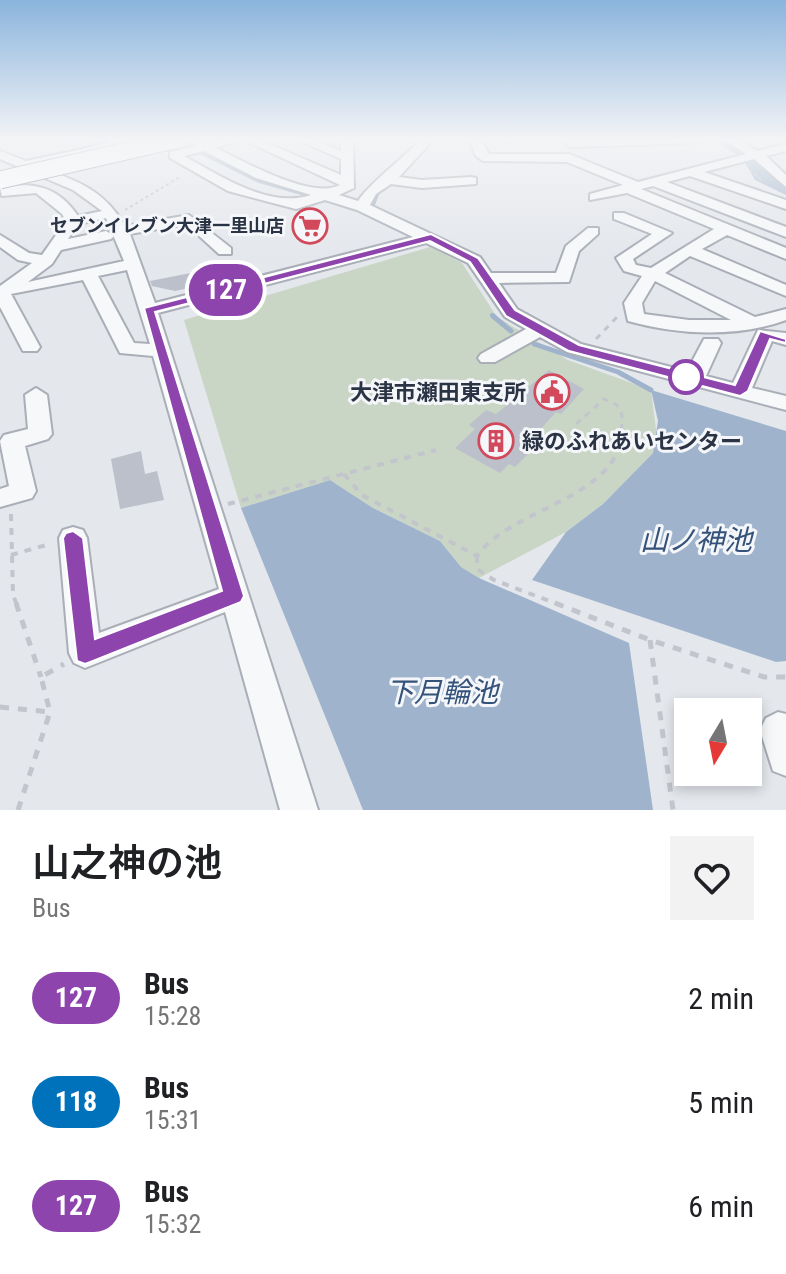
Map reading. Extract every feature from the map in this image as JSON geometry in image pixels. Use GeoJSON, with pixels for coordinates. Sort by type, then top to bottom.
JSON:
{"type":"FeatureCollection","features":[{"type":"Feature","properties":{"kind":"street"},"geometry":{"type":"LineString","coordinates":[[55,178],[78,187],[105,204],[112,227],[131,264],[161,350],[299,810]]}},
{"type":"Feature","properties":{"kind":"street"},"geometry":{"type":"LineString","coordinates":[[216,178],[233,188],[296,205]]}},
{"type":"Feature","properties":{"kind":"street"},"geometry":{"type":"LineString","coordinates":[[270,178],[362,207],[474,260],[511,313],[539,330],[585,350],[786,403]]}},
{"type":"Feature","properties":{"kind":"street"},"geometry":{"type":"LineString","coordinates":[[335,178],[347,183]]}},
{"type":"Feature","properties":{"kind":"street"},"geometry":{"type":"LineString","coordinates":[[243,207],[270,213],[347,188],[347,178]]}},
{"type":"Feature","properties":{"kind":"street"},"geometry":{"type":"LineString","coordinates":[[362,207],[371,192],[391,178]]}},
{"type":"Feature","properties":{"kind":"street"},"geometry":{"type":"LineString","coordinates":[[612,178],[786,254]]}},
{"type":"Feature","properties":{"kind":"street"},"geometry":{"type":"LineString","coordinates":[[595,197],[674,178]]}},
{"type":"Feature","properties":{"kind":"street"},"geometry":{"type":"LineString","coordinates":[[718,178],[785,193]]}},
{"type":"Feature","properties":{"kind":"street"},"geometry":{"type":"LineString","coordinates":[[769,178],[785,193]]}},
{"type":"Feature","properties":{"kind":"street"},"geometry":{"type":"LineString","coordinates":[[0,180],[45,189],[71,213],[73,221],[50,254],[24,257],[0,240]]}},
{"type":"Feature","properties":{"kind":"street"},"geometry":{"type":"LineString","coordinates":[[389,180],[422,184],[471,181]]}},
{"type":"Feature","properties":{"kind":"street"},"geometry":{"type":"LineString","coordinates":[[657,183],[783,229]]}},
{"type":"Feature","properties":{"kind":"street"},"geometry":{"type":"LineString","coordinates":[[619,216],[664,233],[624,258],[630,268],[654,274],[750,321]]}},
{"type":"Feature","properties":{"kind":"street"},"geometry":{"type":"LineString","coordinates":[[73,221],[112,227],[189,219],[225,251]]}},
{"type":"Feature","properties":{"kind":"street"},"geometry":{"type":"LineString","coordinates":[[1,293],[50,254],[112,227]]}},
{"type":"Feature","properties":{"kind":"street"},"geometry":{"type":"LineString","coordinates":[[726,229],[654,274],[635,290],[631,309],[635,317],[675,327],[750,321],[786,314]]}},
{"type":"Feature","properties":{"kind":"street"},"geometry":{"type":"LineString","coordinates":[[489,278],[563,278],[572,249],[593,231]]}},
{"type":"Feature","properties":{"kind":"street"},"geometry":{"type":"LineString","coordinates":[[148,310],[431,237]]}},
{"type":"Feature","properties":{"kind":"street"},"geometry":{"type":"LineString","coordinates":[[691,250],[786,291]]}},
{"type":"Feature","properties":{"kind":"street"},"geometry":{"type":"LineString","coordinates":[[1,293],[131,264]]}},
{"type":"Feature","properties":{"kind":"street"},"geometry":{"type":"LineString","coordinates":[[88,274],[127,349],[161,350]]}},
{"type":"Feature","properties":{"kind":"street"},"geometry":{"type":"LineString","coordinates":[[1,293],[30,347]]}},
{"type":"Feature","properties":{"kind":"street"},"geometry":{"type":"LineString","coordinates":[[488,358],[539,330]]}},
{"type":"Feature","properties":{"kind":"street"},"geometry":{"type":"LineString","coordinates":[[740,391],[765,334],[786,339]]}},
{"type":"Feature","properties":{"kind":"street"},"geometry":{"type":"LineString","coordinates":[[694,379],[711,343]]}},
{"type":"Feature","properties":{"kind":"street"},"geometry":{"type":"LineString","coordinates":[[6,496],[23,491],[6,441],[40,434],[36,395]]}},
{"type":"Feature","properties":{"kind":"street"},"geometry":{"type":"LineString","coordinates":[[73,538],[85,653],[234,596]]}},
{"type":"Feature","properties":{"kind":"street"},"geometry":{"type":"LineString","coordinates":[[786,732],[778,730],[786,758]]}},
{"type":"Feature","properties":{"kind":"path"},"geometry":{"type":"LineString","coordinates":[[112,227],[132,208],[179,178]]}},
{"type":"Feature","properties":{"kind":"path"},"geometry":{"type":"LineString","coordinates":[[585,350],[626,308],[631,309]]}},
{"type":"Feature","properties":{"kind":"path"},"geometry":{"type":"LineString","coordinates":[[576,424],[604,399],[616,403],[623,412],[622,440],[616,455],[565,501],[511,523],[486,541],[477,556],[477,569],[494,580],[650,640],[764,677],[786,677]]}},
{"type":"Feature","properties":{"kind":"path"},"geometry":{"type":"LineString","coordinates":[[209,509],[436,450]]}},
{"type":"Feature","properties":{"kind":"path"},"geometry":{"type":"LineString","coordinates":[[344,474],[362,495],[477,556]]}},
{"type":"Feature","properties":{"kind":"path"},"geometry":{"type":"LineString","coordinates":[[6,496],[13,595],[50,712],[18,810]]}},
{"type":"Feature","properties":{"kind":"path"},"geometry":{"type":"LineString","coordinates":[[9,555],[73,538]]}},
{"type":"Feature","properties":{"kind":"path"},"geometry":{"type":"LineString","coordinates":[[650,640],[673,810]]}},
{"type":"Feature","properties":{"kind":"path"},"geometry":{"type":"LineString","coordinates":[[41,677],[85,653]]}},
{"type":"Feature","properties":{"kind":"path"},"geometry":{"type":"LineString","coordinates":[[0,707],[50,712]]}},
{"type":"Feature","properties":{"kind":"green space"},"geometry":{"type":"Polygon","coordinates":[[[430,247],[462,263],[497,317],[568,360],[651,390],[657,438],[653,453],[603,504],[566,532],[479,578],[461,567],[440,541],[373,508],[330,480],[241,508],[184,320],[430,247]]]}},
{"type":"Feature","properties":{"kind":"water","name":"山ノ神池"},"geometry":{"type":"Polygon","coordinates":[[[651,390],[786,431],[786,661],[776,662],[532,580],[566,532],[603,504],[653,453],[658,421],[651,390]]]}},
{"type":"Feature","properties":{"kind":"water","name":"下月輪池"},"geometry":{"type":"Polygon","coordinates":[[[330,480],[373,508],[440,541],[461,567],[479,578],[629,643],[653,810],[363,810],[241,508],[330,480]]]}},
{"type":"Feature","properties":{"kind":"building"},"geometry":{"type":"Polygon","coordinates":[[[211,269],[218,282],[175,291],[152,286],[150,281],[211,269]]]}},
{"type":"Feature","properties":{"kind":"building"},"geometry":{"type":"Polygon","coordinates":[[[549,370],[584,389],[561,414],[556,412],[522,450],[528,454],[515,467],[509,464],[500,473],[455,448],[475,429],[469,425],[486,410],[496,414],[549,370]]]}},
{"type":"Feature","properties":{"kind":"building"},"geometry":{"type":"Polygon","coordinates":[[[141,451],[145,474],[157,471],[164,500],[120,509],[111,459],[141,451]]]}},
{"type":"Feature","properties":{"kind":"waterway"},"geometry":{"type":"LineString","coordinates":[[252,178],[310,196]]}},
{"type":"Feature","properties":{"kind":"waterway"},"geometry":{"type":"LineString","coordinates":[[765,178],[786,189]]}},
{"type":"Feature","properties":{"kind":"waterway"},"geometry":{"type":"LineString","coordinates":[[373,206],[379,191]]}},
{"type":"Feature","properties":{"kind":"waterway"},"geometry":{"type":"LineString","coordinates":[[493,316],[511,331]]}},
{"type":"Feature","properties":{"kind":"waterway"},"geometry":{"type":"LineString","coordinates":[[534,344],[618,372],[651,390]]}},
{"type":"Feature","properties":{"kind":"bus line","name":"127"},"geometry":{"type":"LineString","coordinates":[[73,538],[85,653],[234,596],[174,388],[148,310],[431,237],[474,260],[494,284],[511,313],[574,348],[740,391],[765,334],[786,339]]}},
{"type":"Feature","properties":{"kind":"place","name":"セブンイレブン大津一里山店"},"geometry":{"type":"Point","coordinates":[310,226]}},
{"type":"Feature","properties":{"kind":"place","name":"大津市瀬田東支所"},"geometry":{"type":"Point","coordinates":[552,392]}},
{"type":"Feature","properties":{"kind":"place","name":"緑のふれあいセンター"},"geometry":{"type":"Point","coordinates":[496,441]}}]}
